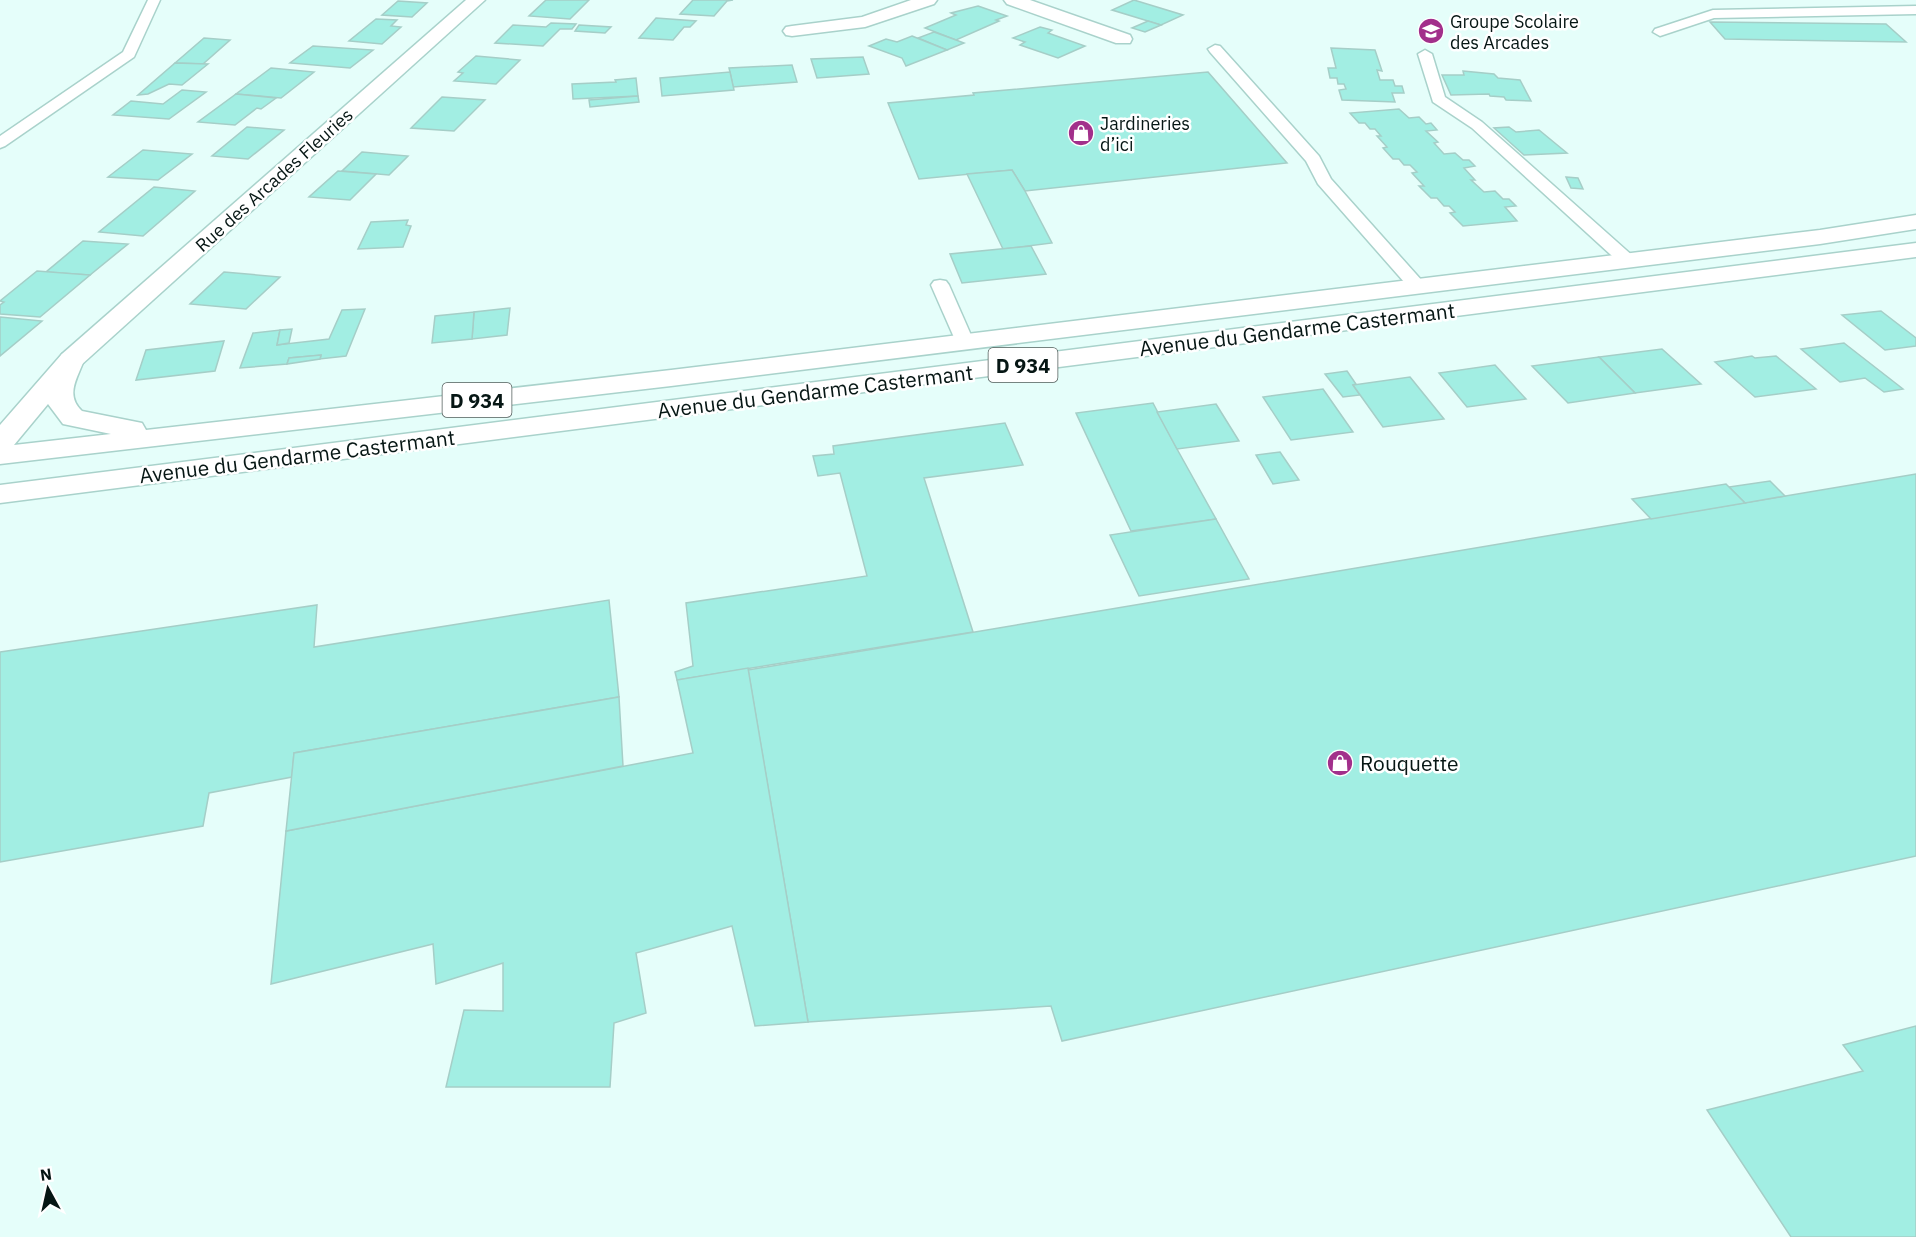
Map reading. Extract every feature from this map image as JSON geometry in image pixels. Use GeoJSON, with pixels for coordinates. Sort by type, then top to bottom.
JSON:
{"type":"FeatureCollection","features":[{"type":"Feature","properties":{"kind":"main road","name":"Rue des Arcades Fleuries"},"geometry":{"type":"LineString","coordinates":[[72,360],[476,0]]}},
{"type":"Feature","properties":{"kind":"main road"},"geometry":{"type":"LineString","coordinates":[[792,31],[865,22],[928,0]]}},
{"type":"Feature","properties":{"kind":"main road"},"geometry":{"type":"LineString","coordinates":[[1013,0],[1123,39]]}},
{"type":"Feature","properties":{"kind":"main road","name":"Avenue du Gendarme Castermant"},"geometry":{"type":"LineString","coordinates":[[0,455],[1418,287],[1916,222]]}},
{"type":"Feature","properties":{"kind":"main road","name":"Avenue du Gendarme Castermant"},"geometry":{"type":"LineString","coordinates":[[0,494],[1916,250]]}},
{"type":"Feature","properties":{"kind":"main road"},"geometry":{"type":"LineString","coordinates":[[0,411],[72,360]]}},
{"type":"Feature","properties":{"kind":"main road"},"geometry":{"type":"LineString","coordinates":[[72,360],[60,388],[59,400],[70,416],[123,429],[188,432]]}},
{"type":"Feature","properties":{"kind":"main road"},"geometry":{"type":"LineString","coordinates":[[0,443],[72,360]]}},
{"type":"Feature","properties":{"kind":"lane"},"geometry":{"type":"LineString","coordinates":[[0,143],[129,54],[154,0]]}},
{"type":"Feature","properties":{"kind":"lane"},"geometry":{"type":"LineString","coordinates":[[1660,33],[1713,14],[1916,10]]}},
{"type":"Feature","properties":{"kind":"lane"},"geometry":{"type":"LineString","coordinates":[[1215,50],[1313,159],[1324,182],[1418,287]]}},
{"type":"Feature","properties":{"kind":"lane"},"geometry":{"type":"LineString","coordinates":[[1425,54],[1438,99],[1477,125],[1628,261]]}},
{"type":"Feature","properties":{"kind":"lane"},"geometry":{"type":"LineString","coordinates":[[940,285],[965,342]]}},
{"type":"Feature","properties":{"kind":"building"},"geometry":{"type":"Polygon","coordinates":[[[546,0],[589,0],[570,19],[529,16],[546,0]]]}},
{"type":"Feature","properties":{"kind":"building"},"geometry":{"type":"Polygon","coordinates":[[[693,0],[733,0],[727,1],[714,16],[680,14],[693,0]]]}},
{"type":"Feature","properties":{"kind":"building"},"geometry":{"type":"Polygon","coordinates":[[[1134,0],[1183,15],[1161,25],[1112,10],[1134,0]]]}},
{"type":"Feature","properties":{"kind":"building"},"geometry":{"type":"Polygon","coordinates":[[[398,1],[427,3],[412,17],[382,15],[398,1]]]}},
{"type":"Feature","properties":{"kind":"building"},"geometry":{"type":"Polygon","coordinates":[[[978,6],[1007,16],[956,40],[925,28],[956,15],[951,13],[978,6]]]}},
{"type":"Feature","properties":{"kind":"building"},"geometry":{"type":"Polygon","coordinates":[[[656,18],[696,21],[690,27],[684,27],[673,40],[639,38],[656,18]]]}},
{"type":"Feature","properties":{"kind":"building"},"geometry":{"type":"Polygon","coordinates":[[[376,19],[397,20],[391,26],[401,27],[382,44],[349,41],[376,19]]]}},
{"type":"Feature","properties":{"kind":"building"},"geometry":{"type":"Polygon","coordinates":[[[1148,21],[1161,25],[1145,32],[1132,28],[1148,21]]]}},
{"type":"Feature","properties":{"kind":"building"},"geometry":{"type":"Polygon","coordinates":[[[1710,22],[1886,24],[1906,42],[1725,39],[1710,22]]]}},
{"type":"Feature","properties":{"kind":"building"},"geometry":{"type":"Polygon","coordinates":[[[551,23],[576,24],[572,29],[560,29],[543,46],[495,43],[513,25],[546,27],[551,23]]]}},
{"type":"Feature","properties":{"kind":"building"},"geometry":{"type":"Polygon","coordinates":[[[579,25],[611,27],[605,33],[575,31],[579,25]]]}},
{"type":"Feature","properties":{"kind":"building"},"geometry":{"type":"Polygon","coordinates":[[[1040,27],[1052,30],[1048,33],[1085,46],[1058,58],[1020,45],[1025,42],[1013,38],[1040,27]]]}},
{"type":"Feature","properties":{"kind":"building"},"geometry":{"type":"Polygon","coordinates":[[[934,32],[964,43],[947,50],[918,38],[934,32]]]}},
{"type":"Feature","properties":{"kind":"building"},"geometry":{"type":"Polygon","coordinates":[[[912,36],[947,50],[906,66],[902,58],[869,46],[886,39],[897,42],[912,36]]]}},
{"type":"Feature","properties":{"kind":"building"},"geometry":{"type":"Polygon","coordinates":[[[204,38],[230,40],[203,64],[175,63],[204,38]]]}},
{"type":"Feature","properties":{"kind":"building"},"geometry":{"type":"Polygon","coordinates":[[[313,46],[373,50],[350,68],[290,63],[313,46]]]}},
{"type":"Feature","properties":{"kind":"building"},"geometry":{"type":"Polygon","coordinates":[[[1331,48],[1375,50],[1382,71],[1377,70],[1380,80],[1393,80],[1395,86],[1402,86],[1404,93],[1392,93],[1395,102],[1342,100],[1339,90],[1346,89],[1344,84],[1338,84],[1337,78],[1330,78],[1328,68],[1336,68],[1331,48]]]}},
{"type":"Feature","properties":{"kind":"building"},"geometry":{"type":"Polygon","coordinates":[[[476,56],[520,60],[496,84],[454,81],[463,73],[458,72],[476,56]]]}},
{"type":"Feature","properties":{"kind":"building"},"geometry":{"type":"Polygon","coordinates":[[[863,57],[869,74],[817,78],[811,59],[863,57]]]}},
{"type":"Feature","properties":{"kind":"building"},"geometry":{"type":"Polygon","coordinates":[[[175,63],[208,64],[182,85],[169,84],[148,94],[138,95],[175,63]]]}},
{"type":"Feature","properties":{"kind":"building"},"geometry":{"type":"Polygon","coordinates":[[[792,65],[797,82],[733,87],[729,68],[792,65]]]}},
{"type":"Feature","properties":{"kind":"building"},"geometry":{"type":"Polygon","coordinates":[[[271,68],[314,72],[281,98],[236,94],[271,68]]]}},
{"type":"Feature","properties":{"kind":"building"},"geometry":{"type":"Polygon","coordinates":[[[1463,71],[1494,74],[1498,78],[1520,80],[1531,101],[1506,100],[1504,97],[1489,94],[1451,95],[1442,75],[1464,75],[1463,71]]]}},
{"type":"Feature","properties":{"kind":"building"},"geometry":{"type":"Polygon","coordinates":[[[730,72],[734,90],[662,96],[660,78],[730,72]]]}},
{"type":"Feature","properties":{"kind":"building","name":"Jardineries d’ici"},"geometry":{"type":"Polygon","coordinates":[[[1208,72],[1287,163],[1025,191],[1012,170],[919,179],[888,103],[974,95],[973,93],[1208,72]]]}},
{"type":"Feature","properties":{"kind":"building"},"geometry":{"type":"Polygon","coordinates":[[[636,78],[638,96],[573,99],[572,84],[616,82],[615,80],[636,78]]]}},
{"type":"Feature","properties":{"kind":"building"},"geometry":{"type":"Polygon","coordinates":[[[182,90],[206,92],[169,119],[113,115],[131,101],[163,104],[182,90]]]}},
{"type":"Feature","properties":{"kind":"building"},"geometry":{"type":"Polygon","coordinates":[[[236,94],[276,98],[261,109],[257,108],[235,125],[198,122],[236,94]]]}},
{"type":"Feature","properties":{"kind":"building"},"geometry":{"type":"Polygon","coordinates":[[[638,96],[639,102],[590,107],[589,100],[638,96]]]}},
{"type":"Feature","properties":{"kind":"building"},"geometry":{"type":"Polygon","coordinates":[[[442,97],[485,100],[454,131],[411,128],[442,97]]]}},
{"type":"Feature","properties":{"kind":"building"},"geometry":{"type":"Polygon","coordinates":[[[1399,109],[1409,118],[1419,117],[1426,124],[1431,123],[1437,130],[1426,131],[1438,142],[1434,143],[1444,154],[1455,153],[1463,160],[1469,160],[1475,166],[1464,168],[1475,180],[1471,180],[1484,192],[1495,191],[1503,199],[1509,199],[1516,206],[1505,207],[1517,221],[1463,226],[1450,213],[1455,212],[1449,206],[1444,206],[1437,198],[1431,198],[1419,186],[1424,186],[1412,173],[1417,172],[1410,165],[1404,165],[1399,159],[1393,159],[1383,148],[1387,147],[1377,136],[1381,136],[1375,129],[1370,129],[1365,123],[1359,123],[1350,113],[1399,109]]]}},
{"type":"Feature","properties":{"kind":"building"},"geometry":{"type":"Polygon","coordinates":[[[247,127],[284,130],[248,159],[212,156],[247,127]]]}},
{"type":"Feature","properties":{"kind":"building"},"geometry":{"type":"Polygon","coordinates":[[[1509,127],[1516,132],[1539,130],[1567,153],[1524,155],[1494,128],[1509,127]]]}},
{"type":"Feature","properties":{"kind":"building"},"geometry":{"type":"Polygon","coordinates":[[[143,150],[192,154],[158,180],[108,177],[143,150]]]}},
{"type":"Feature","properties":{"kind":"building"},"geometry":{"type":"Polygon","coordinates":[[[362,152],[408,156],[389,175],[342,171],[362,152]]]}},
{"type":"Feature","properties":{"kind":"building"},"geometry":{"type":"Polygon","coordinates":[[[1012,170],[1052,243],[1003,249],[967,174],[1012,170]]]}},
{"type":"Feature","properties":{"kind":"building"},"geometry":{"type":"Polygon","coordinates":[[[338,171],[376,174],[350,200],[309,197],[338,171]]]}},
{"type":"Feature","properties":{"kind":"building"},"geometry":{"type":"Polygon","coordinates":[[[1566,177],[1578,178],[1583,189],[1571,188],[1566,177]]]}},
{"type":"Feature","properties":{"kind":"building"},"geometry":{"type":"Polygon","coordinates":[[[154,187],[195,191],[143,236],[99,232],[154,187]]]}},
{"type":"Feature","properties":{"kind":"building"},"geometry":{"type":"Polygon","coordinates":[[[408,220],[406,225],[411,226],[403,247],[358,249],[371,222],[408,220]]]}},
{"type":"Feature","properties":{"kind":"building"},"geometry":{"type":"Polygon","coordinates":[[[83,241],[128,244],[90,275],[46,272],[83,241]]]}},
{"type":"Feature","properties":{"kind":"building"},"geometry":{"type":"Polygon","coordinates":[[[1031,246],[1046,274],[962,283],[950,254],[1031,246]]]}},
{"type":"Feature","properties":{"kind":"building"},"geometry":{"type":"Polygon","coordinates":[[[37,271],[90,275],[40,317],[0,314],[0,305],[4,302],[0,301],[37,271]]]}},
{"type":"Feature","properties":{"kind":"building"},"geometry":{"type":"Polygon","coordinates":[[[224,272],[280,277],[246,309],[190,304],[224,272]]]}},
{"type":"Feature","properties":{"kind":"building"},"geometry":{"type":"Polygon","coordinates":[[[510,308],[507,335],[472,339],[474,312],[510,308]]]}},
{"type":"Feature","properties":{"kind":"building"},"geometry":{"type":"Polygon","coordinates":[[[365,309],[346,356],[320,359],[321,355],[289,358],[287,364],[240,368],[253,333],[280,330],[277,345],[329,339],[342,310],[365,309]]]}},
{"type":"Feature","properties":{"kind":"building"},"geometry":{"type":"Polygon","coordinates":[[[1881,311],[1916,338],[1916,346],[1885,350],[1842,315],[1881,311]]]}},
{"type":"Feature","properties":{"kind":"building"},"geometry":{"type":"Polygon","coordinates":[[[474,312],[472,339],[432,343],[435,316],[474,312]]]}},
{"type":"Feature","properties":{"kind":"building"},"geometry":{"type":"Polygon","coordinates":[[[0,317],[42,321],[0,356],[0,317]]]}},
{"type":"Feature","properties":{"kind":"building"},"geometry":{"type":"Polygon","coordinates":[[[292,329],[289,343],[277,345],[280,330],[292,329]]]}},
{"type":"Feature","properties":{"kind":"building"},"geometry":{"type":"Polygon","coordinates":[[[224,341],[215,371],[136,380],[146,350],[224,341]]]}},
{"type":"Feature","properties":{"kind":"building"},"geometry":{"type":"Polygon","coordinates":[[[1844,343],[1903,389],[1884,392],[1865,378],[1840,382],[1801,349],[1844,343]]]}},
{"type":"Feature","properties":{"kind":"building"},"geometry":{"type":"Polygon","coordinates":[[[1662,349],[1701,384],[1635,393],[1599,357],[1662,349]]]}},
{"type":"Feature","properties":{"kind":"building"},"geometry":{"type":"Polygon","coordinates":[[[321,355],[320,359],[287,364],[289,358],[321,355]]]}},
{"type":"Feature","properties":{"kind":"building"},"geometry":{"type":"Polygon","coordinates":[[[1752,356],[1755,358],[1776,356],[1816,389],[1755,397],[1715,362],[1752,356]]]}},
{"type":"Feature","properties":{"kind":"building"},"geometry":{"type":"Polygon","coordinates":[[[1599,357],[1635,393],[1568,403],[1532,366],[1599,357]]]}},
{"type":"Feature","properties":{"kind":"building"},"geometry":{"type":"Polygon","coordinates":[[[1495,365],[1526,399],[1467,407],[1439,373],[1495,365]]]}},
{"type":"Feature","properties":{"kind":"building"},"geometry":{"type":"Polygon","coordinates":[[[1347,371],[1360,395],[1343,397],[1325,374],[1347,371]]]}},
{"type":"Feature","properties":{"kind":"building"},"geometry":{"type":"Polygon","coordinates":[[[1410,377],[1444,419],[1383,427],[1353,385],[1410,377]]]}},
{"type":"Feature","properties":{"kind":"building"},"geometry":{"type":"Polygon","coordinates":[[[1323,389],[1353,432],[1291,440],[1263,397],[1323,389]]]}},
{"type":"Feature","properties":{"kind":"building"},"geometry":{"type":"Polygon","coordinates":[[[1153,403],[1216,519],[1131,531],[1076,413],[1153,403]]]}},
{"type":"Feature","properties":{"kind":"building"},"geometry":{"type":"Polygon","coordinates":[[[1216,404],[1239,441],[1177,449],[1157,412],[1216,404]]]}},
{"type":"Feature","properties":{"kind":"building"},"geometry":{"type":"Polygon","coordinates":[[[1005,423],[1023,465],[924,478],[973,632],[677,680],[675,672],[693,666],[686,603],[867,576],[840,473],[818,476],[813,456],[834,454],[833,446],[1005,423]]]}},
{"type":"Feature","properties":{"kind":"building"},"geometry":{"type":"Polygon","coordinates":[[[1280,452],[1299,480],[1273,484],[1256,455],[1280,452]]]}},
{"type":"Feature","properties":{"kind":"building","name":"Rouquette"},"geometry":{"type":"Polygon","coordinates":[[[1916,474],[1916,856],[1062,1041],[1051,1006],[808,1022],[748,670],[1916,474]]]}},
{"type":"Feature","properties":{"kind":"building"},"geometry":{"type":"Polygon","coordinates":[[[1770,481],[1785,496],[1745,503],[1729,487],[1770,481]]]}},
{"type":"Feature","properties":{"kind":"building"},"geometry":{"type":"Polygon","coordinates":[[[1726,484],[1745,503],[1651,519],[1632,499],[1726,484]]]}},
{"type":"Feature","properties":{"kind":"building"},"geometry":{"type":"Polygon","coordinates":[[[1216,519],[1249,579],[1139,596],[1110,535],[1216,519]]]}},
{"type":"Feature","properties":{"kind":"building"},"geometry":{"type":"Polygon","coordinates":[[[609,600],[619,697],[294,753],[292,777],[209,793],[203,826],[0,862],[0,652],[317,605],[314,647],[609,600]]]}},
{"type":"Feature","properties":{"kind":"building"},"geometry":{"type":"Polygon","coordinates":[[[748,668],[808,1022],[755,1026],[732,926],[636,953],[646,1013],[614,1023],[610,1087],[446,1087],[464,1010],[503,1011],[503,963],[436,984],[433,944],[271,984],[286,831],[693,753],[677,680],[748,668]]]}},
{"type":"Feature","properties":{"kind":"building"},"geometry":{"type":"Polygon","coordinates":[[[619,697],[623,766],[286,831],[294,753],[619,697]]]}},
{"type":"Feature","properties":{"kind":"building"},"geometry":{"type":"Polygon","coordinates":[[[1916,1026],[1916,1237],[1791,1237],[1707,1110],[1863,1071],[1843,1045],[1916,1026]]]}},
{"type":"Feature","properties":{"kind":"place","name":"Groupe Scolaire des Arcades"},"geometry":{"type":"Point","coordinates":[1431,31]}},
{"type":"Feature","properties":{"kind":"place","name":"Jardineries d’ici"},"geometry":{"type":"Point","coordinates":[1081,133]}},
{"type":"Feature","properties":{"kind":"place","name":"Rouquette"},"geometry":{"type":"Point","coordinates":[1340,763]}}]}
